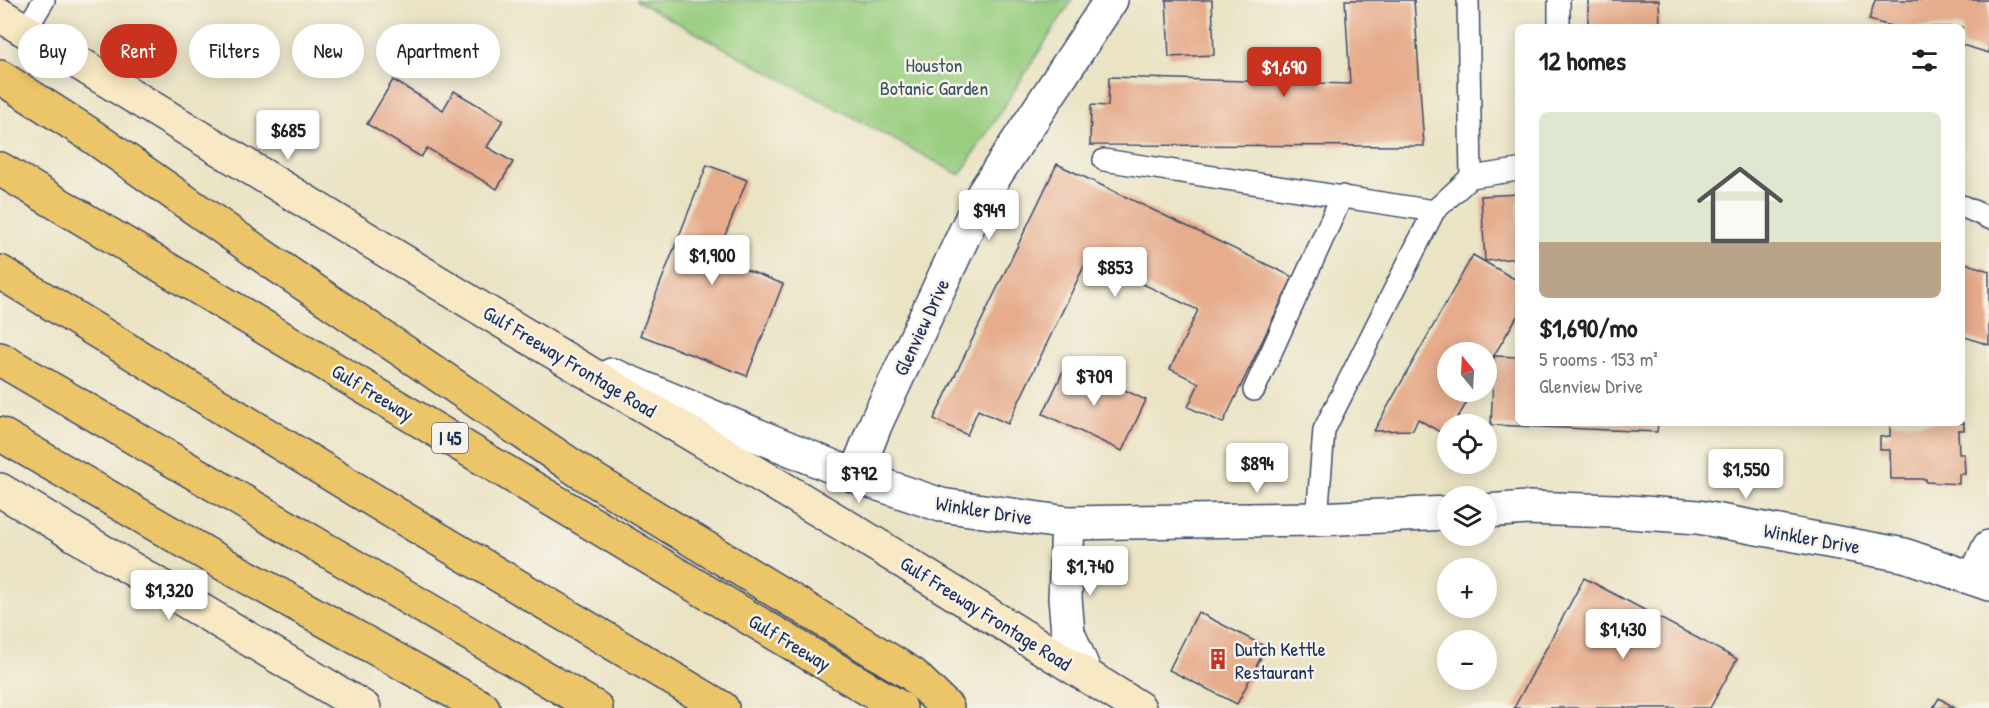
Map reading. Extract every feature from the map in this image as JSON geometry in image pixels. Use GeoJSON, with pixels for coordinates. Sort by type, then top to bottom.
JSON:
{"type":"FeatureCollection","features":[{"type":"Feature","properties":{"kind":"highway"},"geometry":{"type":"LineString","coordinates":[[0,77],[89,134],[266,258],[581,472],[912,674],[947,708]]}},
{"type":"Feature","properties":{"kind":"highway","name":"Gulf Freeway"},"geometry":{"type":"LineString","coordinates":[[0,169],[900,708]]}},
{"type":"Feature","properties":{"kind":"highway"},"geometry":{"type":"LineString","coordinates":[[0,272],[411,523],[722,708]]}},
{"type":"Feature","properties":{"kind":"highway"},"geometry":{"type":"LineString","coordinates":[[0,359],[596,708]]}},
{"type":"Feature","properties":{"kind":"highway"},"geometry":{"type":"LineString","coordinates":[[0,434],[222,563],[483,708]]}},
{"type":"Feature","properties":{"kind":"main road","name":"Gulf Freeway Frontage Road"},"geometry":{"type":"LineString","coordinates":[[13,23],[854,531],[1139,708]]}},
{"type":"Feature","properties":{"kind":"main road"},"geometry":{"type":"LineString","coordinates":[[0,490],[364,708]]}},
{"type":"Feature","properties":{"kind":"street","name":"Glenview Drive"},"geometry":{"type":"LineString","coordinates":[[855,476],[876,423],[983,194],[1111,0]]}},
{"type":"Feature","properties":{"kind":"street","name":"Winkler Drive"},"geometry":{"type":"LineString","coordinates":[[550,349],[855,476],[941,505],[1068,523],[1317,519],[1437,514]]}},
{"type":"Feature","properties":{"kind":"street","name":"Winkler Drive"},"geometry":{"type":"LineString","coordinates":[[1497,510],[1527,508],[1698,517],[1904,555],[1982,581]]}},
{"type":"Feature","properties":{"kind":"street"},"geometry":{"type":"LineString","coordinates":[[1068,523],[1065,598],[1068,633],[1086,675]]}},
{"type":"Feature","properties":{"kind":"street"},"geometry":{"type":"LineString","coordinates":[[1982,581],[1989,547]]}},
{"type":"Feature","properties":{"kind":"lane"},"geometry":{"type":"LineString","coordinates":[[13,23],[44,0]]}},
{"type":"Feature","properties":{"kind":"lane"},"geometry":{"type":"LineString","coordinates":[[1468,0],[1471,177]]}},
{"type":"Feature","properties":{"kind":"lane"},"geometry":{"type":"LineString","coordinates":[[1559,0],[1559,24]]}},
{"type":"Feature","properties":{"kind":"lane"},"geometry":{"type":"LineString","coordinates":[[1104,160],[1434,211]]}},
{"type":"Feature","properties":{"kind":"lane"},"geometry":{"type":"LineString","coordinates":[[1317,519],[1324,430],[1434,211],[1471,177],[1515,170]]}},
{"type":"Feature","properties":{"kind":"lane"},"geometry":{"type":"LineString","coordinates":[[1254,390],[1342,196]]}},
{"type":"Feature","properties":{"kind":"lane"},"geometry":{"type":"LineString","coordinates":[[1965,207],[1989,218]]}},
{"type":"Feature","properties":{"kind":"green space","name":"Houston Botanic Garden"},"geometry":{"type":"Polygon","coordinates":[[[635,0],[1072,0],[960,175],[635,0]]]}},
{"type":"Feature","properties":{"kind":"building"},"geometry":{"type":"Polygon","coordinates":[[[1166,0],[1212,0],[1214,55],[1169,57],[1166,0]]]}},
{"type":"Feature","properties":{"kind":"building"},"geometry":{"type":"Polygon","coordinates":[[[1345,0],[1414,0],[1424,146],[1090,145],[1091,105],[1108,106],[1109,77],[1350,84],[1345,0]]]}},
{"type":"Feature","properties":{"kind":"building"},"geometry":{"type":"Polygon","coordinates":[[[1588,0],[1659,0],[1660,24],[1588,24],[1588,0]]]}},
{"type":"Feature","properties":{"kind":"building"},"geometry":{"type":"Polygon","coordinates":[[[1875,0],[1989,0],[1989,53],[1965,46],[1965,24],[1883,24],[1869,20],[1875,0]]]}},
{"type":"Feature","properties":{"kind":"building"},"geometry":{"type":"Polygon","coordinates":[[[393,80],[443,110],[454,91],[503,120],[487,147],[513,162],[497,189],[427,148],[421,157],[367,124],[393,80]]]}},
{"type":"Feature","properties":{"kind":"building"},"geometry":{"type":"Polygon","coordinates":[[[1057,164],[1293,277],[1223,423],[1188,407],[1199,383],[1170,369],[1198,310],[1088,258],[1008,424],[978,410],[967,435],[934,419],[1057,164]]]}},
{"type":"Feature","properties":{"kind":"building"},"geometry":{"type":"Polygon","coordinates":[[[707,165],[747,180],[716,258],[783,284],[747,376],[640,335],[707,165]]]}},
{"type":"Feature","properties":{"kind":"building"},"geometry":{"type":"Polygon","coordinates":[[[1515,194],[1515,258],[1485,261],[1481,196],[1515,194]]]}},
{"type":"Feature","properties":{"kind":"building"},"geometry":{"type":"Polygon","coordinates":[[[1473,255],[1515,279],[1515,320],[1497,350],[1497,342],[1437,342],[1437,402],[1467,402],[1460,414],[1437,414],[1437,430],[1418,419],[1413,430],[1374,431],[1473,255]]]}},
{"type":"Feature","properties":{"kind":"building"},"geometry":{"type":"Polygon","coordinates":[[[1965,263],[1989,271],[1989,345],[1965,337],[1965,263]]]}},
{"type":"Feature","properties":{"kind":"building"},"geometry":{"type":"Polygon","coordinates":[[[1497,356],[1515,357],[1515,426],[1658,426],[1657,432],[1497,425],[1497,414],[1491,414],[1492,402],[1497,402],[1497,356]]]}},
{"type":"Feature","properties":{"kind":"building"},"geometry":{"type":"Polygon","coordinates":[[[1067,363],[1146,400],[1122,451],[1043,414],[1067,363]]]}},
{"type":"Feature","properties":{"kind":"building"},"geometry":{"type":"Polygon","coordinates":[[[1890,426],[1964,426],[1964,430],[1958,430],[1959,454],[1964,454],[1965,474],[1959,474],[1959,484],[1926,482],[1926,479],[1891,479],[1890,450],[1880,450],[1880,437],[1890,436],[1890,426]]]}},
{"type":"Feature","properties":{"kind":"building"},"geometry":{"type":"Polygon","coordinates":[[[1584,578],[1737,659],[1710,708],[1514,708],[1584,578]]]}},
{"type":"Feature","properties":{"kind":"building","name":"Dutch Kettle Restaurant"},"geometry":{"type":"Polygon","coordinates":[[[1198,612],[1266,647],[1237,704],[1169,670],[1198,612]]]}},
{"type":"Feature","properties":{"kind":"building"},"geometry":{"type":"Polygon","coordinates":[[[1939,698],[1955,708],[1933,708],[1939,698]]]}},
{"type":"Feature","properties":{"kind":"place","name":"Dutch Kettle Restaurant"},"geometry":{"type":"Point","coordinates":[1218,659]}}]}
